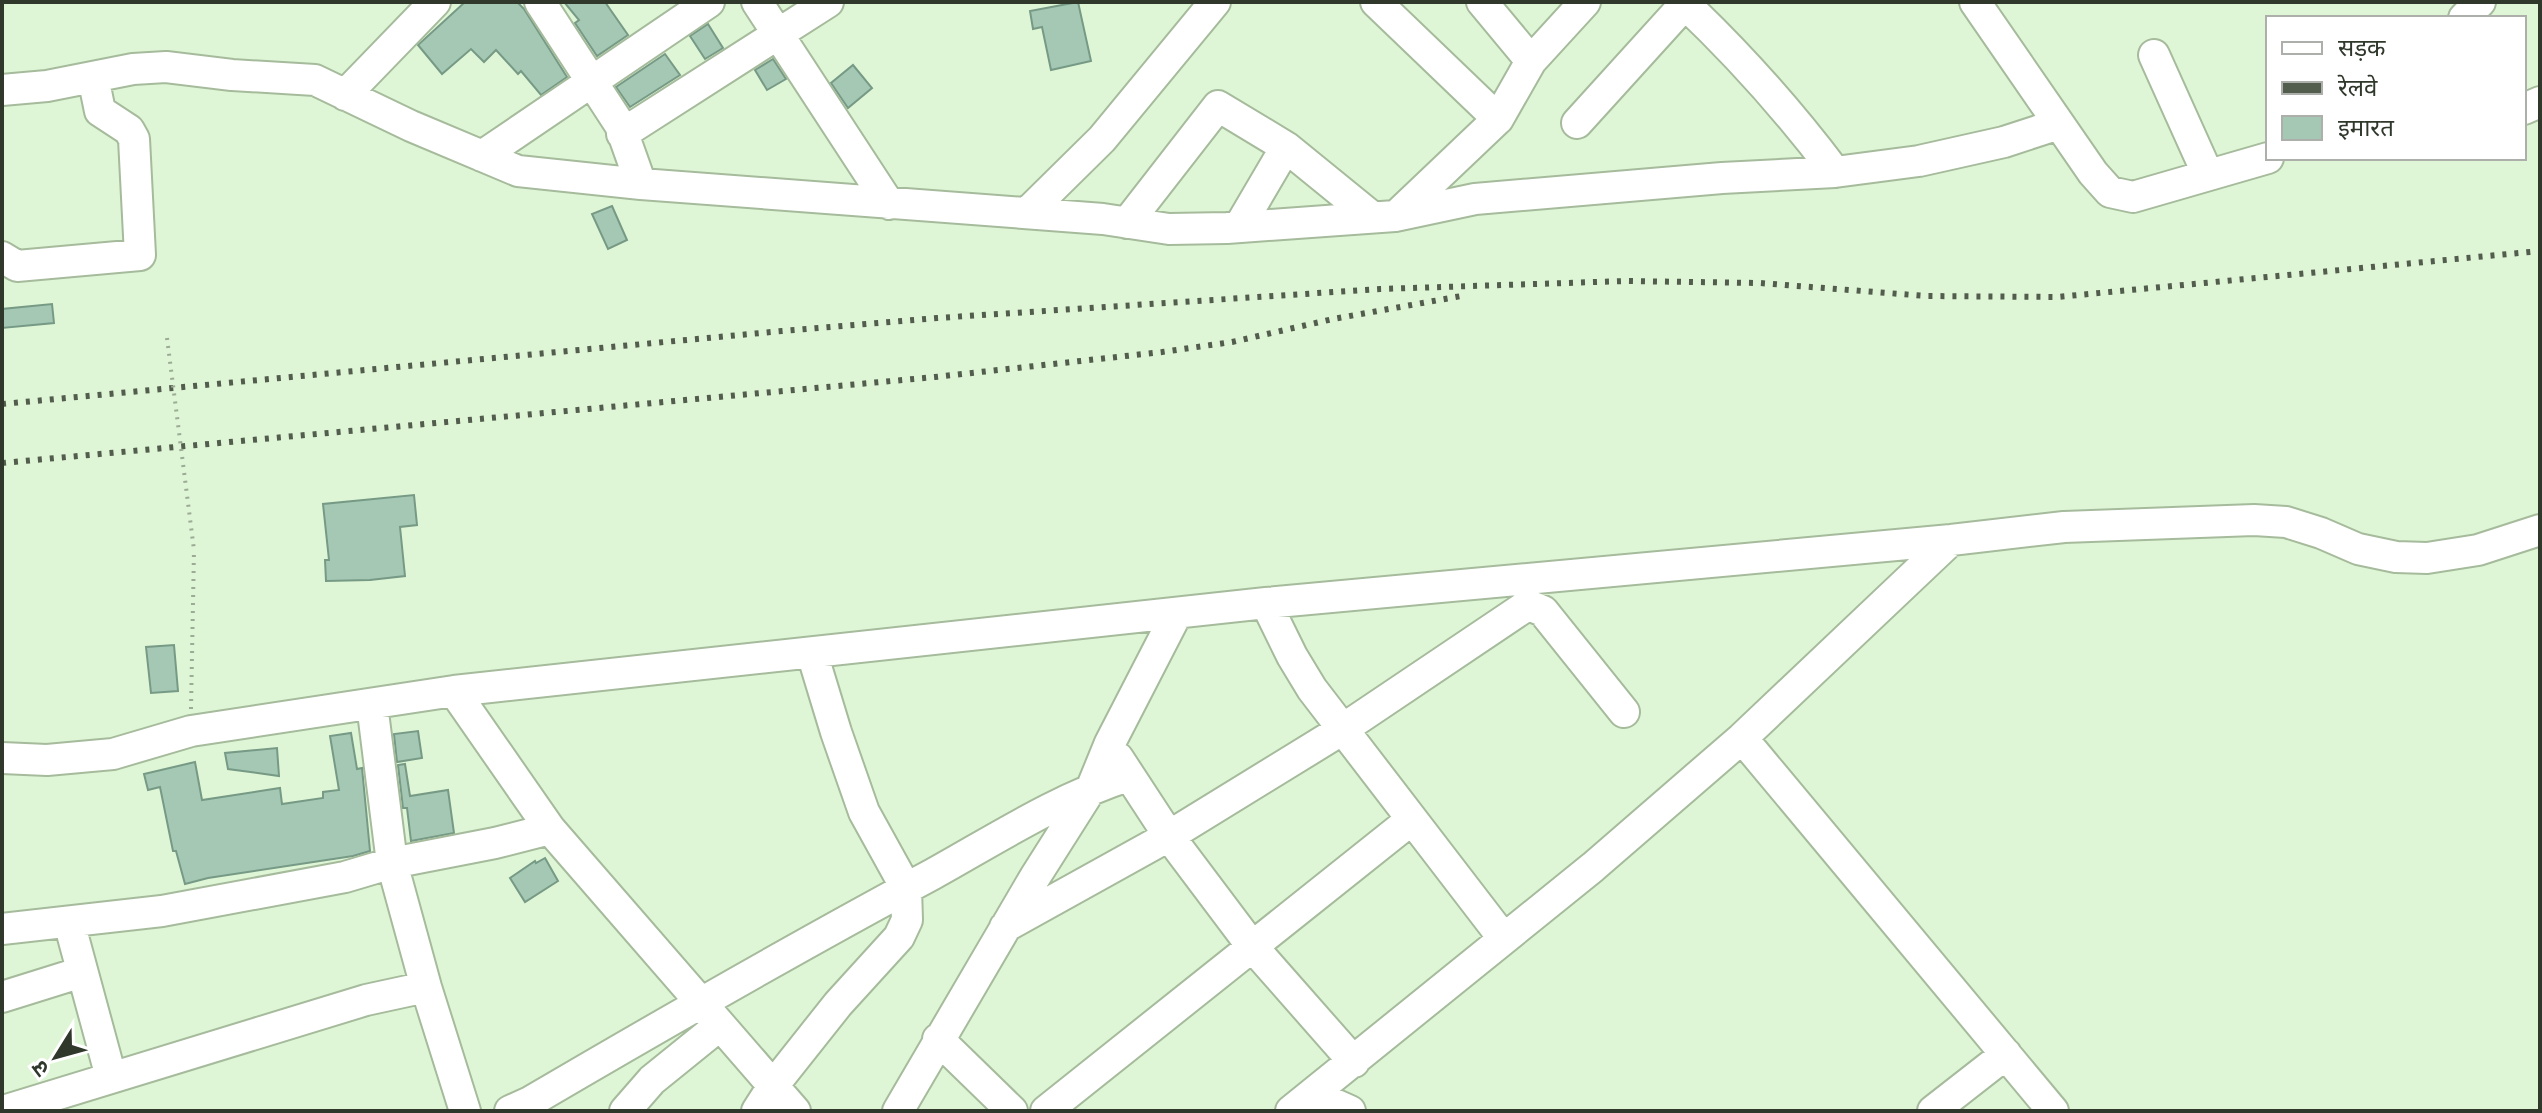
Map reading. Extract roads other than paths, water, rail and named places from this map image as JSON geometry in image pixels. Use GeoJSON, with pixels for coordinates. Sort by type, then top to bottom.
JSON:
{"type":"FeatureCollection","features":[{"type":"Feature","properties":{"kind":"street"},"geometry":{"type":"LineString","coordinates":[[345,95],[435,2]]}},
{"type":"Feature","properties":{"kind":"street"},"geometry":{"type":"LineString","coordinates":[[540,2],[620,125],[641,184]]}},
{"type":"Feature","properties":{"kind":"street"},"geometry":{"type":"LineString","coordinates":[[482,156],[709,2]]}},
{"type":"Feature","properties":{"kind":"street"},"geometry":{"type":"LineString","coordinates":[[757,2],[889,204]]}},
{"type":"Feature","properties":{"kind":"street"},"geometry":{"type":"LineString","coordinates":[[622,134],[828,2]]}},
{"type":"Feature","properties":{"kind":"street"},"geometry":{"type":"LineString","coordinates":[[1027,213],[1102,139],[1215,2]]}},
{"type":"Feature","properties":{"kind":"street"},"geometry":{"type":"LineString","coordinates":[[1376,2],[1498,119]]}},
{"type":"Feature","properties":{"kind":"street"},"geometry":{"type":"LineString","coordinates":[[1482,2],[1531,61]]}},
{"type":"Feature","properties":{"kind":"street"},"geometry":{"type":"LineString","coordinates":[[1384,216],[1498,119],[1531,61],[1585,2]]}},
{"type":"Feature","properties":{"kind":"street"},"geometry":{"type":"LineString","coordinates":[[1975,2],[2093,173],[2110,192],[2133,197],[2266,159]]}},
{"type":"Feature","properties":{"kind":"street"},"geometry":{"type":"LineString","coordinates":[[1577,123],[1684,3],[1756,77],[1811,139],[1835,172]]}},
{"type":"Feature","properties":{"kind":"street"},"geometry":{"type":"LineString","coordinates":[[2154,55],[2208,175]]}},
{"type":"Feature","properties":{"kind":"street"},"geometry":{"type":"LineString","coordinates":[[2,90],[47,86],[133,69],[166,67],[315,80],[518,171],[641,184],[1027,213],[1169,229],[1384,216],[1475,199],[1722,178],[1835,172],[1919,161],[2004,142],[2059,124]]}},
{"type":"Feature","properties":{"kind":"street"},"geometry":{"type":"LineString","coordinates":[[2,257],[17,266],[140,255],[134,139],[129,130],[100,111],[93,77]]}},
{"type":"Feature","properties":{"kind":"street"},"geometry":{"type":"LineString","coordinates":[[1127,223],[1218,106],[1286,147],[1384,216]]}},
{"type":"Feature","properties":{"kind":"street"},"geometry":{"type":"LineString","coordinates":[[1239,227],[1286,147]]}},
{"type":"Feature","properties":{"kind":"street"},"geometry":{"type":"LineString","coordinates":[[2,758],[47,760],[113,754],[191,731],[454,691],[1266,603],[2064,527],[2254,520],[2286,522],[2358,549],[2396,557],[2427,558],[2478,550],[2540,530]]}},
{"type":"Feature","properties":{"kind":"street"},"geometry":{"type":"LineString","coordinates":[[1303,1103],[1593,867],[1742,738],[1951,540]]}},
{"type":"Feature","properties":{"kind":"street"},"geometry":{"type":"LineString","coordinates":[[1266,603],[1312,689],[1504,939]]}},
{"type":"Feature","properties":{"kind":"street"},"geometry":{"type":"LineString","coordinates":[[1005,927],[1169,836],[1343,729],[1512,614],[1531,606],[1543,611],[1624,712]]}},
{"type":"Feature","properties":{"kind":"street"},"geometry":{"type":"LineString","coordinates":[[898,1111],[1005,927],[1092,787],[1110,743],[1177,613]]}},
{"type":"Feature","properties":{"kind":"street"},"geometry":{"type":"LineString","coordinates":[[765,1099],[838,1004],[899,937],[907,920],[906,888],[864,812],[812,653]]}},
{"type":"Feature","properties":{"kind":"street"},"geometry":{"type":"LineString","coordinates":[[454,691],[550,829],[720,1025],[765,1099],[795,1111]]}},
{"type":"Feature","properties":{"kind":"street"},"geometry":{"type":"LineString","coordinates":[[372,704],[392,863],[465,1111]]}},
{"type":"Feature","properties":{"kind":"street"},"geometry":{"type":"LineString","coordinates":[[1742,738],[2006,1054],[2040,1106]]}},
{"type":"Feature","properties":{"kind":"street"},"geometry":{"type":"LineString","coordinates":[[1110,743],[1128,776],[1169,836],[1251,945],[1354,1062]]}},
{"type":"Feature","properties":{"kind":"street"},"geometry":{"type":"LineString","coordinates":[[510,1111],[700,1002],[1092,787],[1128,776]]}},
{"type":"Feature","properties":{"kind":"street"},"geometry":{"type":"LineString","coordinates":[[1046,1111],[1411,820]]}},
{"type":"Feature","properties":{"kind":"street"},"geometry":{"type":"LineString","coordinates":[[2,929],[192,905],[345,877],[392,863],[550,829]]}},
{"type":"Feature","properties":{"kind":"street"},"geometry":{"type":"LineString","coordinates":[[69,922],[111,1077]]}},
{"type":"Feature","properties":{"kind":"street"},"geometry":{"type":"LineString","coordinates":[[2,997],[82,972]]}},
{"type":"Feature","properties":{"kind":"street"},"geometry":{"type":"LineString","coordinates":[[3,1111],[366,1000],[426,987]]}},
{"type":"Feature","properties":{"kind":"street"},"geometry":{"type":"LineString","coordinates":[[625,1111],[652,1080],[720,1025]]}},
{"type":"Feature","properties":{"kind":"street"},"geometry":{"type":"LineString","coordinates":[[938,1039],[1012,1111]]}},
{"type":"Feature","properties":{"kind":"street"},"geometry":{"type":"LineString","coordinates":[[1933,1111],[2006,1054]]}},
{"type":"Feature","properties":{"kind":"street"},"geometry":{"type":"LineString","coordinates":[[1303,1103],[1350,1111]]}},
{"type":"Feature","properties":{"kind":"railway"},"geometry":{"type":"LineString","coordinates":[[2,404],[937,318],[1380,289],[1627,281],[1760,283],[1926,296],[2057,297],[2540,251]]}},
{"type":"Feature","properties":{"kind":"railway"},"geometry":{"type":"LineString","coordinates":[[2,463],[935,377],[1162,352],[1232,342],[1333,319],[1467,295]]}}]}
